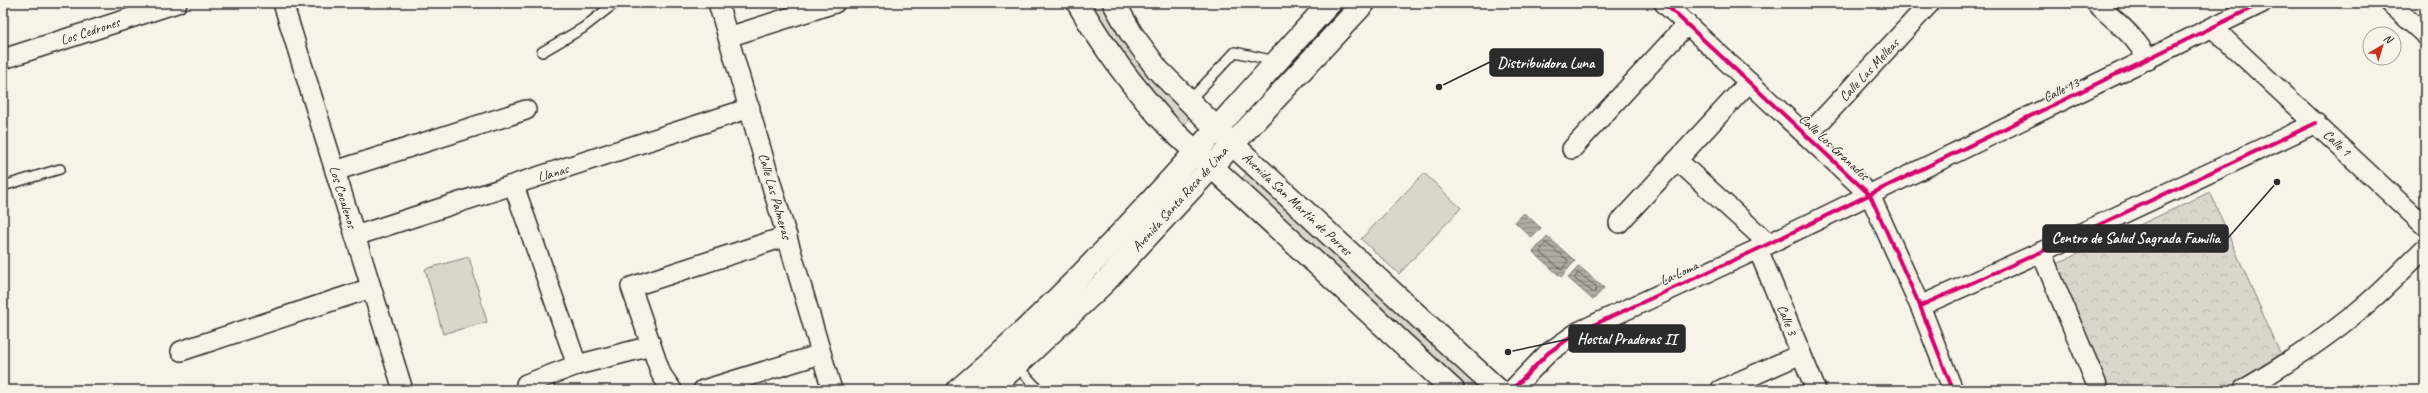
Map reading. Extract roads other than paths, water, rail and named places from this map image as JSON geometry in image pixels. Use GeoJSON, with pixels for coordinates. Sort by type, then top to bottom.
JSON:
{"type":"FeatureCollection","features":[{"type":"Feature","properties":{"kind":"main road"},"geometry":{"type":"LineString","coordinates":[[1078,3],[1113,59],[1142,97],[1203,158],[1453,390]]}},
{"type":"Feature","properties":{"kind":"main road","name":"Avenida San Martín de Porres"},"geometry":{"type":"LineString","coordinates":[[1114,3],[1131,33],[1158,70],[1231,143],[1498,390]]}},
{"type":"Feature","properties":{"kind":"main road","name":"Avenida Santa Rosa de Lima"},"geometry":{"type":"LineString","coordinates":[[990,390],[1104,283],[1203,158],[1216,128],[1330,3]]}},
{"type":"Feature","properties":{"kind":"main road","name":"Avenida Santa Rosa de Lima"},"geometry":{"type":"LineString","coordinates":[[958,390],[1024,331],[1203,158],[1231,143],[1364,3]]}},
{"type":"Feature","properties":{"kind":"street","name":"Los Cedrones"},"geometry":{"type":"LineString","coordinates":[[3,59],[177,3]]}},
{"type":"Feature","properties":{"kind":"street","name":"Los Cocalenos"},"geometry":{"type":"LineString","coordinates":[[283,3],[403,390]]}},
{"type":"Feature","properties":{"kind":"street","name":"Calle Las Palmeras"},"geometry":{"type":"LineString","coordinates":[[718,3],[832,390]]}},
{"type":"Feature","properties":{"kind":"street"},"geometry":{"type":"LineString","coordinates":[[728,37],[835,3]]}},
{"type":"Feature","properties":{"kind":"street","name":"Calle Los Granados"},"geometry":{"type":"LineString","coordinates":[[1664,3],[1870,195],[1920,306],[1953,390]]}},
{"type":"Feature","properties":{"kind":"street","name":"Calle Las Melleas"},"geometry":{"type":"LineString","coordinates":[[1807,136],[1930,3]]}},
{"type":"Feature","properties":{"kind":"street"},"geometry":{"type":"LineString","coordinates":[[2096,3],[2130,33],[2141,46],[2148,60]]}},
{"type":"Feature","properties":{"kind":"street","name":"Calle 13"},"geometry":{"type":"LineString","coordinates":[[1870,195],[2262,3]]}},
{"type":"Feature","properties":{"kind":"street"},"geometry":{"type":"LineString","coordinates":[[2390,3],[2425,35]]}},
{"type":"Feature","properties":{"kind":"street"},"geometry":{"type":"LineString","coordinates":[[1572,148],[1687,24]]}},
{"type":"Feature","properties":{"kind":"street","name":"Calle 1"},"geometry":{"type":"LineString","coordinates":[[2213,28],[2425,226]]}},
{"type":"Feature","properties":{"kind":"street"},"geometry":{"type":"LineString","coordinates":[[1619,223],[1749,82]]}},
{"type":"Feature","properties":{"kind":"street","name":"Llanas"},"geometry":{"type":"LineString","coordinates":[[355,236],[514,186],[750,108]]}},
{"type":"Feature","properties":{"kind":"street"},"geometry":{"type":"LineString","coordinates":[[335,171],[526,110]]}},
{"type":"Feature","properties":{"kind":"street"},"geometry":{"type":"LineString","coordinates":[[1920,306],[2041,252],[2316,123]]}},
{"type":"Feature","properties":{"kind":"street"},"geometry":{"type":"LineString","coordinates":[[1677,160],[1763,247]]}},
{"type":"Feature","properties":{"kind":"street"},"geometry":{"type":"LineString","coordinates":[[514,186],[577,365]]}},
{"type":"Feature","properties":{"kind":"street","name":"La Loma"},"geometry":{"type":"LineString","coordinates":[[1512,390],[1548,353],[1578,332],[1763,247],[1870,195]]}},
{"type":"Feature","properties":{"kind":"street"},"geometry":{"type":"LineString","coordinates":[[672,390],[661,374],[631,287],[787,236]]}},
{"type":"Feature","properties":{"kind":"street","name":"Calle 3"},"geometry":{"type":"LineString","coordinates":[[1763,247],[1801,354],[1816,390]]}},
{"type":"Feature","properties":{"kind":"street"},"geometry":{"type":"LineString","coordinates":[[2243,390],[2294,360],[2332,333],[2365,306],[2425,248]]}},
{"type":"Feature","properties":{"kind":"street"},"geometry":{"type":"LineString","coordinates":[[2041,252],[2099,390]]}},
{"type":"Feature","properties":{"kind":"street"},"geometry":{"type":"LineString","coordinates":[[181,350],[371,288]]}},
{"type":"Feature","properties":{"kind":"street"},"geometry":{"type":"LineString","coordinates":[[526,384],[577,365],[651,346]]}},
{"type":"Feature","properties":{"kind":"street"},"geometry":{"type":"LineString","coordinates":[[703,390],[821,354]]}},
{"type":"Feature","properties":{"kind":"street"},"geometry":{"type":"LineString","coordinates":[[1720,390],[1801,354]]}},
{"type":"Feature","properties":{"kind":"lane"},"geometry":{"type":"LineString","coordinates":[[542,52],[583,28],[615,3]]}},
{"type":"Feature","properties":{"kind":"lane"},"geometry":{"type":"LineString","coordinates":[[1189,101],[1235,52],[1276,62]]}},
{"type":"Feature","properties":{"kind":"lane"},"geometry":{"type":"LineString","coordinates":[[3,186],[60,169]]}},
{"type":"Feature","properties":{"kind":"lane"},"geometry":{"type":"LineString","coordinates":[[1016,365],[1039,390]]}},
{"type":"Feature","properties":{"kind":"water"},"geometry":{"type":"Polygon","coordinates":[[[1524,213],[1541,228],[1532,238],[1515,222],[1524,213]]]}},
{"type":"Feature","properties":{"kind":"water"},"geometry":{"type":"Polygon","coordinates":[[[1547,236],[1575,261],[1561,277],[1533,252],[1547,236]]]}},
{"type":"Feature","properties":{"kind":"water"},"geometry":{"type":"Polygon","coordinates":[[[1579,266],[1604,288],[1593,300],[1568,278],[1579,266]]]}},
{"type":"Feature","properties":{"kind":"place","name":"Distribuidora Luna"},"geometry":{"type":"Point","coordinates":[1439,87]}},
{"type":"Feature","properties":{"kind":"place","name":"Centro de Salud Sagrada Familia"},"geometry":{"type":"Point","coordinates":[2277,182]}},
{"type":"Feature","properties":{"kind":"place","name":"Hostal Praderas II"},"geometry":{"type":"Point","coordinates":[1508,352]}}]}
